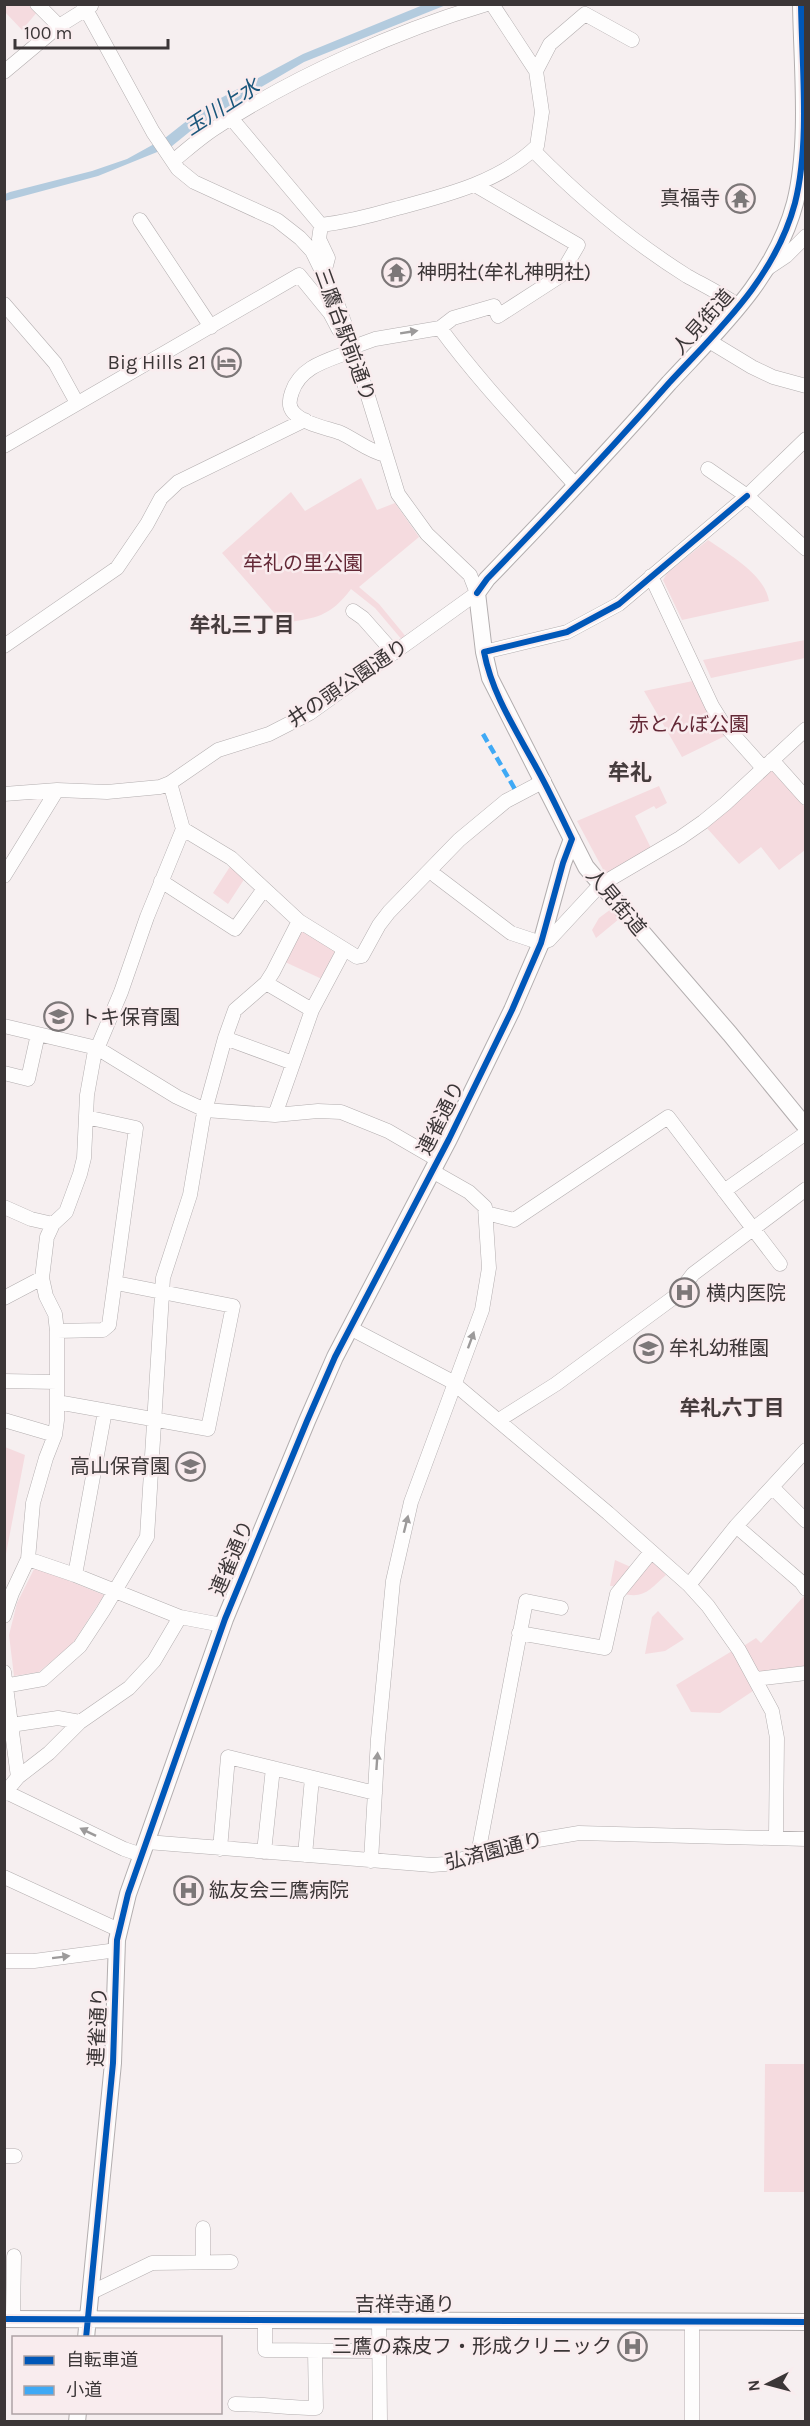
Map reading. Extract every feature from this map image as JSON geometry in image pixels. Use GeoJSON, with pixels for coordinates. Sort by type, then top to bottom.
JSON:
{"type":"FeatureCollection","features":[{"type":"Feature","properties":{"kind":"main road","name":"人見街道"},"geometry":{"type":"LineString","coordinates":[[801,4],[804,61],[804,155],[787,228],[768,268],[740,306],[709,341],[576,486],[486,579],[477,592],[484,652],[490,678],[586,867],[727,1030],[806,1127]]}},
{"type":"Feature","properties":{"kind":"main road","name":"連雀通り"},"geometry":{"type":"LineString","coordinates":[[86,2336],[113,2063],[119,1930],[144,1849],[222,1626],[307,1421],[350,1328],[435,1166],[497,1041],[541,943],[562,863],[572,838]]}},
{"type":"Feature","properties":{"kind":"main road","name":"吉祥寺通り"},"geometry":{"type":"LineString","coordinates":[[9,2318],[806,2322]]}},
{"type":"Feature","properties":{"kind":"street"},"geometry":{"type":"LineString","coordinates":[[37,4],[59,26]]}},
{"type":"Feature","properties":{"kind":"street"},"geometry":{"type":"LineString","coordinates":[[170,157],[285,87],[443,18],[487,4]]}},
{"type":"Feature","properties":{"kind":"street"},"geometry":{"type":"LineString","coordinates":[[321,225],[342,223],[475,185],[506,169],[537,146],[542,112],[536,71],[492,4]]}},
{"type":"Feature","properties":{"kind":"street"},"geometry":{"type":"LineString","coordinates":[[4,72],[87,6]]}},
{"type":"Feature","properties":{"kind":"street","name":"三鷹台駅前通り"},"geometry":{"type":"LineString","coordinates":[[87,6],[155,134],[178,169],[194,182],[277,220],[306,244],[324,273],[353,349],[398,494],[427,534],[470,575],[477,592]]}},
{"type":"Feature","properties":{"kind":"street"},"geometry":{"type":"LineString","coordinates":[[536,71],[550,44],[585,14],[632,40]]}},
{"type":"Feature","properties":{"kind":"street"},"geometry":{"type":"LineString","coordinates":[[231,118],[321,225],[319,239],[328,258],[324,273]]}},
{"type":"Feature","properties":{"kind":"street"},"geometry":{"type":"LineString","coordinates":[[533,150],[564,182],[635,238],[688,276],[740,306]]}},
{"type":"Feature","properties":{"kind":"street"},"geometry":{"type":"LineString","coordinates":[[386,454],[378,453],[345,435],[296,415],[289,400],[293,387],[302,374],[313,366],[375,339],[440,328],[453,318],[494,306],[498,316],[560,276],[578,245],[475,185]]}},
{"type":"Feature","properties":{"kind":"street"},"geometry":{"type":"LineString","coordinates":[[140,220],[211,327]]}},
{"type":"Feature","properties":{"kind":"street"},"geometry":{"type":"LineString","coordinates":[[768,268],[786,256],[806,236]]}},
{"type":"Feature","properties":{"kind":"street"},"geometry":{"type":"LineString","coordinates":[[4,446],[299,275],[338,324],[344,345],[353,349]]}},
{"type":"Feature","properties":{"kind":"street"},"geometry":{"type":"LineString","coordinates":[[4,304],[55,363],[77,403]]}},
{"type":"Feature","properties":{"kind":"street"},"geometry":{"type":"LineString","coordinates":[[440,328],[471,369],[576,486]]}},
{"type":"Feature","properties":{"kind":"street"},"geometry":{"type":"LineString","coordinates":[[709,341],[762,372],[806,386]]}},
{"type":"Feature","properties":{"kind":"street"},"geometry":{"type":"LineString","coordinates":[[4,646],[117,568],[147,524],[161,498],[178,482],[305,420]]}},
{"type":"Feature","properties":{"kind":"street"},"geometry":{"type":"LineString","coordinates":[[484,652],[561,634],[582,626],[620,604],[747,496],[806,439]]}},
{"type":"Feature","properties":{"kind":"street"},"geometry":{"type":"LineString","coordinates":[[708,469],[747,496],[806,549]]}},
{"type":"Feature","properties":{"kind":"street"},"geometry":{"type":"LineString","coordinates":[[651,576],[712,706],[722,722],[806,798]]}},
{"type":"Feature","properties":{"kind":"street","name":"井の頭公園通り"},"geometry":{"type":"LineString","coordinates":[[4,794],[57,790],[136,791],[170,783],[218,750],[290,725],[477,592]]}},
{"type":"Feature","properties":{"kind":"street"},"geometry":{"type":"LineString","coordinates":[[353,611],[363,618],[394,653]]}},
{"type":"Feature","properties":{"kind":"street"},"geometry":{"type":"LineString","coordinates":[[436,876],[511,933],[541,943],[554,936],[600,885],[695,827],[725,804],[806,729]]}},
{"type":"Feature","properties":{"kind":"street"},"geometry":{"type":"LineString","coordinates":[[183,829],[231,858],[298,921],[357,957],[362,956],[389,912],[459,840],[507,801],[544,781]]}},
{"type":"Feature","properties":{"kind":"street"},"geometry":{"type":"LineString","coordinates":[[5,1611],[28,1558],[33,1503],[45,1458],[55,1435],[57,1331],[55,1314],[46,1296],[42,1278],[47,1237],[53,1224],[66,1212],[80,1174],[84,1158],[89,1076],[97,1048],[122,992],[161,881],[183,829],[178,804],[170,783]]}},
{"type":"Feature","properties":{"kind":"street"},"geometry":{"type":"LineString","coordinates":[[4,876],[57,790]]}},
{"type":"Feature","properties":{"kind":"street"},"geometry":{"type":"LineString","coordinates":[[161,881],[235,929],[264,889]]}},
{"type":"Feature","properties":{"kind":"street"},"geometry":{"type":"LineString","coordinates":[[18,1777],[5,1681],[43,1679],[80,1646],[116,1591],[147,1537],[163,1278],[190,1195],[205,1110],[225,1038],[236,1010],[266,983],[298,921]]}},
{"type":"Feature","properties":{"kind":"street"},"geometry":{"type":"LineString","coordinates":[[275,1115],[312,1010],[344,950]]}},
{"type":"Feature","properties":{"kind":"street"},"geometry":{"type":"LineString","coordinates":[[266,983],[312,1010]]}},
{"type":"Feature","properties":{"kind":"street"},"geometry":{"type":"LineString","coordinates":[[4,1026],[97,1048],[177,1097],[205,1110],[275,1115],[318,1111],[341,1113],[370,1122],[435,1166],[476,1197],[485,1208],[489,1278],[482,1310],[411,1502],[393,1581],[371,1861]]}},
{"type":"Feature","properties":{"kind":"street"},"geometry":{"type":"LineString","coordinates":[[4,1073],[28,1078],[38,1034]]}},
{"type":"Feature","properties":{"kind":"street"},"geometry":{"type":"LineString","coordinates":[[225,1038],[293,1063]]}},
{"type":"Feature","properties":{"kind":"street"},"geometry":{"type":"LineString","coordinates":[[57,1331],[104,1330],[109,1324],[116,1283],[136,1128],[86,1117]]}},
{"type":"Feature","properties":{"kind":"street"},"geometry":{"type":"LineString","coordinates":[[486,1213],[514,1220],[668,1117],[780,1264]]}},
{"type":"Feature","properties":{"kind":"street"},"geometry":{"type":"LineString","coordinates":[[724,1191],[806,1133]]}},
{"type":"Feature","properties":{"kind":"street"},"geometry":{"type":"LineString","coordinates":[[499,1420],[556,1384],[677,1295],[693,1274],[806,1189]]}},
{"type":"Feature","properties":{"kind":"street"},"geometry":{"type":"LineString","coordinates":[[4,1207],[32,1219],[53,1224]]}},
{"type":"Feature","properties":{"kind":"street"},"geometry":{"type":"LineString","coordinates":[[4,1298],[42,1278]]}},
{"type":"Feature","properties":{"kind":"street"},"geometry":{"type":"LineString","coordinates":[[57,1402],[208,1430],[233,1305],[116,1283]]}},
{"type":"Feature","properties":{"kind":"street"},"geometry":{"type":"LineString","coordinates":[[350,1328],[455,1384],[690,1585],[723,1624],[756,1679],[772,1712],[777,1738],[776,1837]]}},
{"type":"Feature","properties":{"kind":"street"},"geometry":{"type":"LineString","coordinates":[[4,1381],[57,1382]]}},
{"type":"Feature","properties":{"kind":"street"},"geometry":{"type":"LineString","coordinates":[[75,1575],[105,1411]]}},
{"type":"Feature","properties":{"kind":"street"},"geometry":{"type":"LineString","coordinates":[[4,1420],[55,1435]]}},
{"type":"Feature","properties":{"kind":"street"},"geometry":{"type":"LineString","coordinates":[[690,1585],[736,1526],[806,1450]]}},
{"type":"Feature","properties":{"kind":"street"},"geometry":{"type":"LineString","coordinates":[[771,1486],[806,1521]]}},
{"type":"Feature","properties":{"kind":"street"},"geometry":{"type":"LineString","coordinates":[[736,1526],[801,1582],[806,1589]]}},
{"type":"Feature","properties":{"kind":"street"},"geometry":{"type":"LineString","coordinates":[[519,1633],[605,1648],[617,1594],[651,1552]]}},
{"type":"Feature","properties":{"kind":"street"},"geometry":{"type":"LineString","coordinates":[[28,1558],[180,1617],[222,1626]]}},
{"type":"Feature","properties":{"kind":"street"},"geometry":{"type":"LineString","coordinates":[[478,1854],[526,1601],[561,1608]]}},
{"type":"Feature","properties":{"kind":"street"},"geometry":{"type":"LineString","coordinates":[[5,1793],[18,1777],[49,1754],[80,1722],[129,1688],[154,1661],[180,1617]]}},
{"type":"Feature","properties":{"kind":"street"},"geometry":{"type":"LineString","coordinates":[[756,1679],[806,1673]]}},
{"type":"Feature","properties":{"kind":"street"},"geometry":{"type":"LineString","coordinates":[[11,1725],[58,1718],[80,1722]]}},
{"type":"Feature","properties":{"kind":"street"},"geometry":{"type":"LineString","coordinates":[[220,1849],[228,1757],[375,1793]]}},
{"type":"Feature","properties":{"kind":"street"},"geometry":{"type":"LineString","coordinates":[[264,1852],[273,1768]]}},
{"type":"Feature","properties":{"kind":"street"},"geometry":{"type":"LineString","coordinates":[[305,1855],[312,1778]]}},
{"type":"Feature","properties":{"kind":"street","name":"弘済園通り"},"geometry":{"type":"LineString","coordinates":[[5,1793],[124,1849],[220,1849],[439,1865],[520,1843],[579,1833],[806,1839]]}},
{"type":"Feature","properties":{"kind":"street"},"geometry":{"type":"LineString","coordinates":[[4,1877],[119,1930]]}},
{"type":"Feature","properties":{"kind":"street"},"geometry":{"type":"LineString","coordinates":[[4,1961],[34,1961],[117,1950]]}},
{"type":"Feature","properties":{"kind":"street"},"geometry":{"type":"LineString","coordinates":[[203,2228],[203,2262]]}},
{"type":"Feature","properties":{"kind":"street"},"geometry":{"type":"LineString","coordinates":[[9,2318],[14,2256]]}},
{"type":"Feature","properties":{"kind":"street"},"geometry":{"type":"LineString","coordinates":[[90,2293],[152,2262],[231,2262]]}},
{"type":"Feature","properties":{"kind":"street"},"geometry":{"type":"LineString","coordinates":[[265,2320],[265,2350],[380,2351]]}},
{"type":"Feature","properties":{"kind":"street"},"geometry":{"type":"LineString","coordinates":[[379,2321],[380,2421]]}},
{"type":"Feature","properties":{"kind":"street"},"geometry":{"type":"LineString","coordinates":[[692,2321],[692,2421]]}},
{"type":"Feature","properties":{"kind":"street"},"geometry":{"type":"LineString","coordinates":[[235,2404],[267,2403],[296,2408],[316,2408],[315,2350]]}},
{"type":"Feature","properties":{"kind":"green space"},"geometry":{"type":"Polygon","coordinates":[[[5,4],[32,5],[38,11],[22,30],[5,12],[5,4]]]}},
{"type":"Feature","properties":{"kind":"green space","name":"牟礼の里公園"},"geometry":{"type":"Polygon","coordinates":[[[361,478],[377,510],[395,503],[419,537],[359,587],[379,604],[407,638],[403,641],[375,608],[351,589],[336,605],[322,615],[283,623],[222,553],[291,492],[305,511],[361,478]]]}},
{"type":"Feature","properties":{"kind":"green space"},"geometry":{"type":"Polygon","coordinates":[[[708,540],[754,574],[769,601],[682,620],[663,580],[667,573],[708,540]]]}},
{"type":"Feature","properties":{"kind":"green space"},"geometry":{"type":"Polygon","coordinates":[[[805,640],[805,658],[711,678],[703,660],[805,640]]]}},
{"type":"Feature","properties":{"kind":"green space","name":"赤とんぼ公園"},"geometry":{"type":"Polygon","coordinates":[[[693,681],[703,703],[725,736],[682,757],[644,691],[693,681]]]}},
{"type":"Feature","properties":{"kind":"green space"},"geometry":{"type":"Polygon","coordinates":[[[770,769],[805,807],[805,850],[779,870],[761,847],[739,864],[706,827],[770,769]]]}},
{"type":"Feature","properties":{"kind":"green space"},"geometry":{"type":"Polygon","coordinates":[[[659,786],[667,803],[656,809],[654,806],[635,816],[651,848],[606,875],[577,821],[659,786]]]}},
{"type":"Feature","properties":{"kind":"green space"},"geometry":{"type":"Polygon","coordinates":[[[231,865],[245,878],[228,904],[213,893],[231,865]]]}},
{"type":"Feature","properties":{"kind":"green space"},"geometry":{"type":"Polygon","coordinates":[[[611,909],[619,919],[596,938],[592,930],[599,918],[611,909]]]}},
{"type":"Feature","properties":{"kind":"green space"},"geometry":{"type":"Polygon","coordinates":[[[301,931],[337,950],[324,980],[285,962],[301,931]]]}},
{"type":"Feature","properties":{"kind":"green space"},"geometry":{"type":"Polygon","coordinates":[[[4,1447],[25,1455],[5,1559],[4,1447]]]}},
{"type":"Feature","properties":{"kind":"green space"},"geometry":{"type":"Polygon","coordinates":[[[615,1560],[633,1568],[619,1586],[610,1586],[615,1560]]]}},
{"type":"Feature","properties":{"kind":"green space"},"geometry":{"type":"Polygon","coordinates":[[[652,1560],[666,1575],[651,1589],[641,1594],[621,1593],[652,1560]]]}},
{"type":"Feature","properties":{"kind":"green space"},"geometry":{"type":"Polygon","coordinates":[[[35,1567],[104,1595],[73,1643],[39,1672],[14,1676],[9,1635],[17,1603],[35,1567]]]}},
{"type":"Feature","properties":{"kind":"green space"},"geometry":{"type":"Polygon","coordinates":[[[805,1595],[805,1668],[759,1675],[742,1647],[756,1638],[761,1643],[805,1595]]]}},
{"type":"Feature","properties":{"kind":"green space"},"geometry":{"type":"Polygon","coordinates":[[[658,1611],[684,1639],[665,1651],[645,1654],[652,1617],[658,1611]]]}},
{"type":"Feature","properties":{"kind":"green space"},"geometry":{"type":"Polygon","coordinates":[[[732,1651],[753,1691],[720,1713],[691,1712],[676,1685],[732,1651]]]}},
{"type":"Feature","properties":{"kind":"green space"},"geometry":{"type":"Polygon","coordinates":[[[765,2064],[805,2064],[805,2192],[764,2192],[765,2064]]]}},
{"type":"Feature","properties":{"kind":"water","name":"玉川上水"},"geometry":{"type":"Polygon","coordinates":[[[423,5],[446,5],[304,62],[229,106],[193,129],[172,146],[98,176],[5,201],[5,194],[10,192],[92,171],[127,159],[165,138],[219,99],[303,54],[423,5]]]}},
{"type":"Feature","properties":{"kind":"marked path"},"geometry":{"type":"LineString","coordinates":[[483,734],[516,791]]}},
{"type":"Feature","properties":{"kind":"cycle path"},"geometry":{"type":"LineString","coordinates":[[477,593],[487,579],[726,322],[760,279],[774,255],[786,230],[800,180],[804,130],[801,4]]}},
{"type":"Feature","properties":{"kind":"cycle path"},"geometry":{"type":"LineString","coordinates":[[86,2336],[113,2063],[117,1940],[128,1894],[225,1619],[307,1421],[335,1357],[449,1139],[512,1010],[541,943],[572,839],[499,697],[484,652],[567,632],[619,604],[747,496]]}},
{"type":"Feature","properties":{"kind":"cycle path"},"geometry":{"type":"LineString","coordinates":[[4,2319],[806,2322]]}},
{"type":"Feature","properties":{"kind":"place","name":"真福寺"},"geometry":{"type":"Point","coordinates":[741,198]}},
{"type":"Feature","properties":{"kind":"place","name":"神明社(牟礼神明社)"},"geometry":{"type":"Point","coordinates":[396,272]}},
{"type":"Feature","properties":{"kind":"place","name":"Big Hills 21"},"geometry":{"type":"Point","coordinates":[227,362]}},
{"type":"Feature","properties":{"kind":"place","name":"トキ保育園"},"geometry":{"type":"Point","coordinates":[59,1017]}},
{"type":"Feature","properties":{"kind":"place","name":"横内医院"},"geometry":{"type":"Point","coordinates":[685,1293]}},
{"type":"Feature","properties":{"kind":"place","name":"牟礼幼稚園"},"geometry":{"type":"Point","coordinates":[648,1348]}},
{"type":"Feature","properties":{"kind":"place","name":"高山保育園"},"geometry":{"type":"Point","coordinates":[191,1466]}},
{"type":"Feature","properties":{"kind":"place","name":"紘友会三鷹病院"},"geometry":{"type":"Point","coordinates":[188,1890]}},
{"type":"Feature","properties":{"kind":"place","name":"三鷹の森皮フ・形成クリニック"},"geometry":{"type":"Point","coordinates":[633,2346]}},
{"type":"Feature","properties":{"kind":"district","name":"牟礼三丁目"},"geometry":{"type":"Point","coordinates":[242,625]}},
{"type":"Feature","properties":{"kind":"district","name":"牟礼"},"geometry":{"type":"Point","coordinates":[630,773]}},
{"type":"Feature","properties":{"kind":"district","name":"牟礼六丁目"},"geometry":{"type":"Point","coordinates":[732,1408]}}]}
